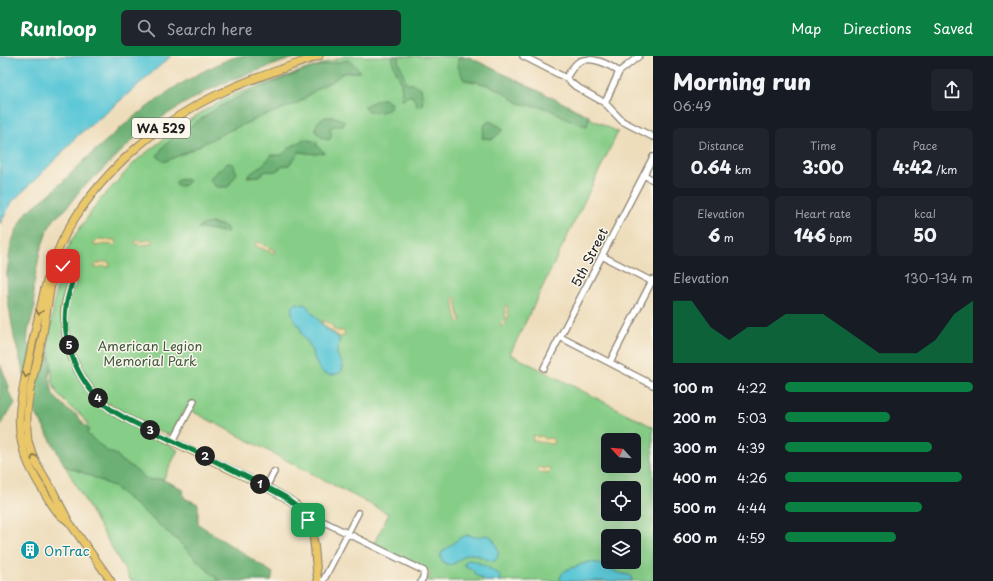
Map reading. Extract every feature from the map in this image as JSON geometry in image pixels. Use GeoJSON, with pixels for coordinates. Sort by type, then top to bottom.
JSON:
{"type":"FeatureCollection","features":[{"type":"Feature","properties":{"kind":"main road","name":"WA 529"},"geometry":{"type":"LineString","coordinates":[[69,522],[59,514],[45,494],[27,460],[20,440],[18,418],[46,282],[69,227],[105,178],[124,158],[147,138],[170,122],[193,107],[224,91],[319,56]]}},
{"type":"Feature","properties":{"kind":"main road","name":"WA 529"},"geometry":{"type":"LineString","coordinates":[[54,262],[42,339],[30,390],[27,412],[28,441],[34,458],[69,522],[111,581]]}},
{"type":"Feature","properties":{"kind":"main road"},"geometry":{"type":"LineString","coordinates":[[54,262],[71,270],[73,274],[64,322],[72,356],[85,382],[100,400],[116,413],[266,487],[297,505],[304,512],[313,536],[318,581]]}},
{"type":"Feature","properties":{"kind":"street"},"geometry":{"type":"LineString","coordinates":[[523,56],[566,78],[575,86],[605,103],[622,121],[653,137]]}},
{"type":"Feature","properties":{"kind":"street"},"geometry":{"type":"LineString","coordinates":[[605,103],[619,72],[639,56]]}},
{"type":"Feature","properties":{"kind":"street"},"geometry":{"type":"LineString","coordinates":[[566,78],[572,68],[584,58],[596,58],[619,72]]}},
{"type":"Feature","properties":{"kind":"street","name":"5th Street"},"geometry":{"type":"LineString","coordinates":[[544,368],[653,157]]}},
{"type":"Feature","properties":{"kind":"street"},"geometry":{"type":"LineString","coordinates":[[644,175],[653,180]]}},
{"type":"Feature","properties":{"kind":"street"},"geometry":{"type":"LineString","coordinates":[[602,256],[652,281],[610,362]]}},
{"type":"Feature","properties":{"kind":"street"},"geometry":{"type":"LineString","coordinates":[[560,337],[653,385]]}},
{"type":"Feature","properties":{"kind":"street"},"geometry":{"type":"LineString","coordinates":[[173,441],[194,401]]}},
{"type":"Feature","properties":{"kind":"street"},"geometry":{"type":"LineString","coordinates":[[266,487],[274,472]]}},
{"type":"Feature","properties":{"kind":"street"},"geometry":{"type":"LineString","coordinates":[[304,512],[424,571],[422,581]]}},
{"type":"Feature","properties":{"kind":"street"},"geometry":{"type":"LineString","coordinates":[[323,581],[358,513]]}},
{"type":"Feature","properties":{"kind":"green space"},"geometry":{"type":"Polygon","coordinates":[[[239,56],[299,56],[237,78],[209,90],[185,103],[161,118],[134,139],[81,189],[65,210],[55,218],[48,229],[40,251],[33,289],[35,306],[28,331],[27,344],[49,357],[52,363],[49,376],[53,395],[69,411],[77,415],[89,429],[87,434],[107,451],[117,455],[121,461],[128,464],[148,480],[161,479],[183,489],[184,498],[198,504],[198,524],[273,573],[271,581],[219,581],[175,538],[114,487],[65,466],[33,408],[14,337],[8,300],[7,273],[11,244],[17,229],[27,212],[52,192],[90,155],[131,119],[172,89],[202,72],[229,59],[239,56]]]}},
{"type":"Feature","properties":{"kind":"green space","name":"American Legion Memorial Park"},"geometry":{"type":"Polygon","coordinates":[[[345,56],[462,56],[618,132],[510,354],[653,427],[653,581],[427,581],[431,573],[374,543],[389,514],[186,408],[176,426],[168,435],[134,419],[108,403],[103,409],[178,450],[146,514],[175,538],[219,581],[131,581],[65,466],[89,475],[74,438],[88,424],[79,413],[71,408],[58,395],[52,381],[48,342],[59,272],[76,271],[63,259],[71,241],[99,201],[136,161],[180,126],[235,94],[345,56]]]}},
{"type":"Feature","properties":{"kind":"green space"},"geometry":{"type":"Polygon","coordinates":[[[392,56],[400,56],[398,60],[406,82],[421,88],[423,100],[422,105],[417,106],[412,96],[408,96],[401,100],[401,83],[393,64],[392,56]]]}},
{"type":"Feature","properties":{"kind":"green space"},"geometry":{"type":"Polygon","coordinates":[[[469,57],[589,116],[587,126],[576,123],[545,108],[517,102],[491,86],[464,80],[458,67],[458,58],[469,57]]]}},
{"type":"Feature","properties":{"kind":"green space"},"geometry":{"type":"Polygon","coordinates":[[[348,60],[357,67],[360,72],[343,73],[298,103],[226,132],[164,162],[157,156],[163,147],[174,137],[219,107],[244,94],[310,68],[348,60]]]}},
{"type":"Feature","properties":{"kind":"green space"},"geometry":{"type":"Polygon","coordinates":[[[382,99],[387,99],[387,102],[391,103],[390,108],[378,113],[365,109],[364,106],[382,99]]]}},
{"type":"Feature","properties":{"kind":"green space"},"geometry":{"type":"Polygon","coordinates":[[[325,117],[335,117],[344,121],[344,124],[330,128],[331,136],[329,140],[324,139],[316,132],[316,126],[320,120],[325,117]]]}},
{"type":"Feature","properties":{"kind":"green space"},"geometry":{"type":"Polygon","coordinates":[[[490,121],[504,129],[493,139],[482,138],[485,124],[490,121]]]}},
{"type":"Feature","properties":{"kind":"green space"},"geometry":{"type":"Polygon","coordinates":[[[304,139],[317,142],[317,146],[325,153],[315,154],[299,152],[289,165],[282,166],[275,171],[266,171],[259,176],[247,177],[266,162],[271,155],[282,155],[289,148],[304,139]]]}},
{"type":"Feature","properties":{"kind":"green space"},"geometry":{"type":"Polygon","coordinates":[[[228,163],[233,164],[237,173],[228,187],[216,187],[210,180],[214,174],[228,163]]]}},
{"type":"Feature","properties":{"kind":"green space"},"geometry":{"type":"Polygon","coordinates":[[[180,179],[186,179],[189,181],[184,185],[179,186],[175,183],[180,179]]]}},
{"type":"Feature","properties":{"kind":"green space"},"geometry":{"type":"Polygon","coordinates":[[[212,223],[227,228],[227,233],[198,228],[205,224],[212,223]]]}},
{"type":"Feature","properties":{"kind":"green space"},"geometry":{"type":"Polygon","coordinates":[[[0,365],[9,387],[8,391],[15,403],[0,426],[0,365]]]}},
{"type":"Feature","properties":{"kind":"sand"},"geometry":{"type":"Polygon","coordinates":[[[99,239],[116,240],[116,244],[114,246],[108,244],[93,245],[94,242],[99,239]]]}},
{"type":"Feature","properties":{"kind":"sand"},"geometry":{"type":"Polygon","coordinates":[[[151,239],[153,242],[151,244],[141,245],[135,243],[137,240],[144,241],[151,239]]]}},
{"type":"Feature","properties":{"kind":"sand"},"geometry":{"type":"Polygon","coordinates":[[[256,242],[267,246],[270,249],[274,249],[275,252],[273,253],[256,246],[256,242]]]}},
{"type":"Feature","properties":{"kind":"sand"},"geometry":{"type":"Polygon","coordinates":[[[109,262],[109,267],[105,266],[95,268],[96,264],[109,262]]]}},
{"type":"Feature","properties":{"kind":"sand"},"geometry":{"type":"Polygon","coordinates":[[[454,297],[457,300],[461,320],[460,323],[457,321],[457,317],[455,315],[455,308],[453,305],[455,303],[453,299],[454,297]]]}},
{"type":"Feature","properties":{"kind":"sand"},"geometry":{"type":"Polygon","coordinates":[[[505,305],[507,305],[507,313],[509,315],[503,326],[500,326],[505,320],[505,305]]]}},
{"type":"Feature","properties":{"kind":"sand"},"geometry":{"type":"Polygon","coordinates":[[[322,320],[332,325],[334,330],[344,331],[344,336],[340,337],[327,328],[322,323],[322,320]]]}},
{"type":"Feature","properties":{"kind":"sand"},"geometry":{"type":"Polygon","coordinates":[[[535,435],[537,437],[542,436],[545,439],[553,439],[554,442],[551,444],[534,441],[532,437],[535,435]]]}},
{"type":"Feature","properties":{"kind":"sand"},"geometry":{"type":"Polygon","coordinates":[[[539,467],[543,469],[547,467],[550,470],[548,473],[544,472],[540,474],[537,471],[539,467]]]}},
{"type":"Feature","properties":{"kind":"water"},"geometry":{"type":"Polygon","coordinates":[[[0,56],[171,56],[106,113],[78,135],[12,202],[0,224],[0,56]]]}},
{"type":"Feature","properties":{"kind":"water"},"geometry":{"type":"Polygon","coordinates":[[[298,303],[306,305],[325,328],[339,338],[337,353],[343,367],[337,374],[325,374],[318,367],[309,344],[293,316],[292,307],[298,303]]]}},
{"type":"Feature","properties":{"kind":"water"},"geometry":{"type":"Polygon","coordinates":[[[468,535],[476,537],[487,535],[490,536],[497,546],[498,551],[498,556],[495,561],[469,554],[463,556],[453,564],[447,564],[444,562],[441,558],[442,552],[458,539],[468,535]]]}},
{"type":"Feature","properties":{"kind":"water"},"geometry":{"type":"Polygon","coordinates":[[[468,560],[481,564],[500,575],[501,581],[484,581],[482,578],[477,576],[472,569],[465,566],[465,562],[468,560]]]}},
{"type":"Feature","properties":{"kind":"water"},"geometry":{"type":"Polygon","coordinates":[[[590,562],[597,563],[601,565],[601,569],[610,569],[629,575],[632,581],[562,581],[560,579],[563,573],[567,570],[590,562]]]}},
{"type":"Feature","properties":{"kind":"place","name":"OnTrac"},"geometry":{"type":"Point","coordinates":[30,550]}},
{"type":"Feature","properties":{"kind":"route"},"geometry":{"type":"LineString","coordinates":[[63,266],[71,270],[73,274],[64,322],[66,335],[72,356],[85,382],[92,392],[109,408],[125,418],[285,497],[304,512],[308,520]]}}]}
